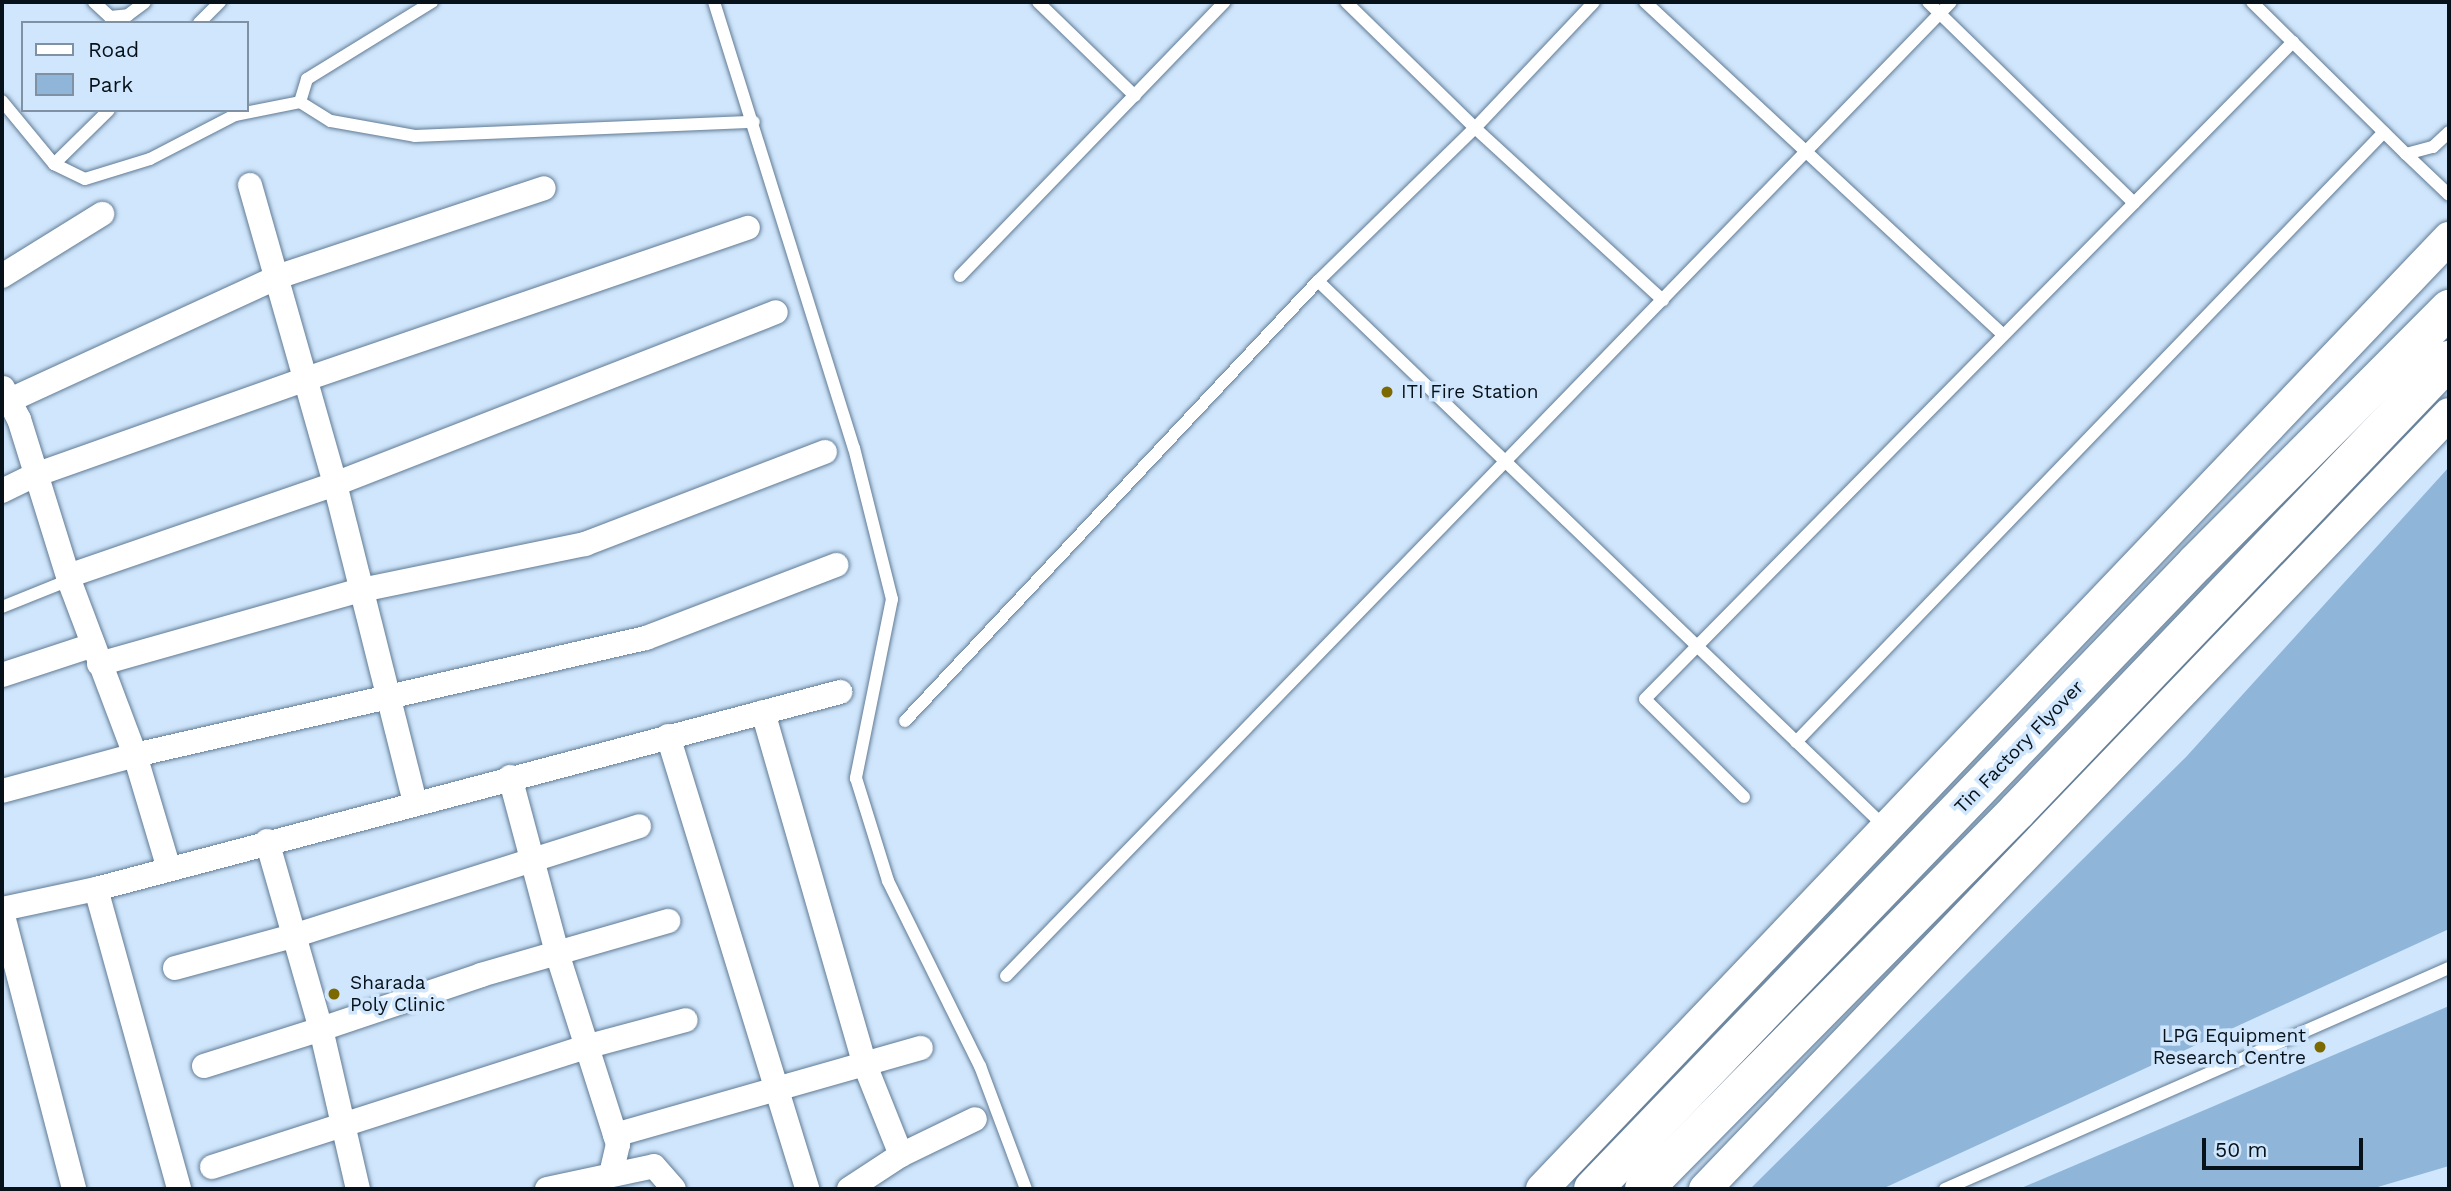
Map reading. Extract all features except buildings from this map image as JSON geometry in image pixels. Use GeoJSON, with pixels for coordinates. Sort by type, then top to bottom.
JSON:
{"type":"FeatureCollection","features":[{"type":"Feature","properties":{"kind":"highway","name":"Tin Factory Flyover"},"geometry":{"type":"LineString","coordinates":[[1593,1189],[2196,564],[2449,309]]}},
{"type":"Feature","properties":{"kind":"highway"},"geometry":{"type":"LineString","coordinates":[[1644,1189],[2017,811],[2449,360]]}},
{"type":"Feature","properties":{"kind":"street"},"geometry":{"type":"LineString","coordinates":[[250,185],[306,379],[415,802]]}},
{"type":"Feature","properties":{"kind":"street"},"geometry":{"type":"LineString","coordinates":[[168,866],[135,755],[68,578],[19,419],[5,393],[277,277],[544,188]]}},
{"type":"Feature","properties":{"kind":"street"},"geometry":{"type":"LineString","coordinates":[[2,276],[102,214]]}},
{"type":"Feature","properties":{"kind":"street"},"geometry":{"type":"LineString","coordinates":[[2,491],[35,475],[306,379],[748,228]]}},
{"type":"Feature","properties":{"kind":"street"},"geometry":{"type":"LineString","coordinates":[[1542,1189],[2449,237]]}},
{"type":"Feature","properties":{"kind":"street"},"geometry":{"type":"LineString","coordinates":[[68,578],[334,484],[776,312]]}},
{"type":"Feature","properties":{"kind":"street"},"geometry":{"type":"LineString","coordinates":[[1705,1189],[2449,414]]}},
{"type":"Feature","properties":{"kind":"street"},"geometry":{"type":"LineString","coordinates":[[2,675],[96,655],[361,590],[585,544],[825,452]]}},
{"type":"Feature","properties":{"kind":"street"},"geometry":{"type":"LineString","coordinates":[[2,791],[135,755],[646,638],[836,565]]}},
{"type":"Feature","properties":{"kind":"street"},"geometry":{"type":"LineString","coordinates":[[74,1189],[2,911],[840,692]]}},
{"type":"Feature","properties":{"kind":"street"},"geometry":{"type":"LineString","coordinates":[[763,712],[865,1065],[901,1155]]}},
{"type":"Feature","properties":{"kind":"street"},"geometry":{"type":"LineString","coordinates":[[668,736],[807,1189]]}},
{"type":"Feature","properties":{"kind":"street"},"geometry":{"type":"LineString","coordinates":[[510,777],[557,953],[589,1046],[618,1144],[611,1174]]}},
{"type":"Feature","properties":{"kind":"street"},"geometry":{"type":"LineString","coordinates":[[175,968],[293,936],[639,826]]}},
{"type":"Feature","properties":{"kind":"street"},"geometry":{"type":"LineString","coordinates":[[267,841],[321,1029],[358,1189]]}},
{"type":"Feature","properties":{"kind":"street"},"geometry":{"type":"LineString","coordinates":[[96,888],[179,1189]]}},
{"type":"Feature","properties":{"kind":"street"},"geometry":{"type":"LineString","coordinates":[[204,1066],[557,953],[668,921]]}},
{"type":"Feature","properties":{"kind":"street"},"geometry":{"type":"LineString","coordinates":[[212,1167],[589,1046],[686,1020]]}},
{"type":"Feature","properties":{"kind":"street"},"geometry":{"type":"LineString","coordinates":[[615,1135],[921,1048]]}},
{"type":"Feature","properties":{"kind":"street"},"geometry":{"type":"LineString","coordinates":[[849,1189],[901,1155],[975,1119]]}},
{"type":"Feature","properties":{"kind":"street"},"geometry":{"type":"LineString","coordinates":[[547,1189],[654,1166],[674,1189]]}},
{"type":"Feature","properties":{"kind":"lane"},"geometry":{"type":"LineString","coordinates":[[94,2],[110,17],[128,15],[145,2]]}},
{"type":"Feature","properties":{"kind":"lane"},"geometry":{"type":"LineString","coordinates":[[201,21],[220,2]]}},
{"type":"Feature","properties":{"kind":"lane"},"geometry":{"type":"LineString","coordinates":[[300,102],[307,79],[432,2]]}},
{"type":"Feature","properties":{"kind":"lane"},"geometry":{"type":"LineString","coordinates":[[714,2],[754,122],[854,448],[892,599],[856,778],[888,881],[980,1066],[1026,1189]]}},
{"type":"Feature","properties":{"kind":"lane"},"geometry":{"type":"LineString","coordinates":[[1038,2],[1135,96]]}},
{"type":"Feature","properties":{"kind":"lane"},"geometry":{"type":"LineString","coordinates":[[960,276],[1226,2]]}},
{"type":"Feature","properties":{"kind":"lane"},"geometry":{"type":"LineString","coordinates":[[1346,2],[1475,128],[1663,300]]}},
{"type":"Feature","properties":{"kind":"lane"},"geometry":{"type":"LineString","coordinates":[[905,721],[1318,281],[1475,128],[1594,2]]}},
{"type":"Feature","properties":{"kind":"lane"},"geometry":{"type":"LineString","coordinates":[[1644,2],[2003,335]]}},
{"type":"Feature","properties":{"kind":"lane"},"geometry":{"type":"LineString","coordinates":[[1928,2],[2134,203]]}},
{"type":"Feature","properties":{"kind":"lane"},"geometry":{"type":"LineString","coordinates":[[1006,976],[1951,2]]}},
{"type":"Feature","properties":{"kind":"lane"},"geometry":{"type":"LineString","coordinates":[[2252,2],[2449,195]]}},
{"type":"Feature","properties":{"kind":"lane"},"geometry":{"type":"LineString","coordinates":[[1744,797],[1644,699],[2293,42]]}},
{"type":"Feature","properties":{"kind":"lane"},"geometry":{"type":"LineString","coordinates":[[2,102],[54,164],[85,179],[150,159],[235,115],[300,102],[331,121],[415,136],[754,122]]}},
{"type":"Feature","properties":{"kind":"lane"},"geometry":{"type":"LineString","coordinates":[[54,164],[107,112]]}},
{"type":"Feature","properties":{"kind":"lane"},"geometry":{"type":"LineString","coordinates":[[1796,742],[2384,132]]}},
{"type":"Feature","properties":{"kind":"lane"},"geometry":{"type":"LineString","coordinates":[[2406,154],[2433,147],[2449,132]]}},
{"type":"Feature","properties":{"kind":"lane"},"geometry":{"type":"LineString","coordinates":[[1318,281],[1886,828]]}},
{"type":"Feature","properties":{"kind":"lane"},"geometry":{"type":"LineString","coordinates":[[2,607],[68,578]]}},
{"type":"Feature","properties":{"kind":"lane"},"geometry":{"type":"LineString","coordinates":[[1945,1189],[2449,968]]}},
{"type":"Feature","properties":{"kind":"green space"},"geometry":{"type":"Polygon","coordinates":[[[2449,467],[2449,929],[1882,1189],[1750,1189],[2186,757],[2449,467]]]}},
{"type":"Feature","properties":{"kind":"green space"},"geometry":{"type":"Polygon","coordinates":[[[2449,1006],[2449,1166],[2371,1189],[2019,1189],[2449,1006]]]}},
{"type":"Feature","properties":{"kind":"place","name":"ITI Fire Station"},"geometry":{"type":"Point","coordinates":[1387,392]}},
{"type":"Feature","properties":{"kind":"place","name":"Sharada Poly Clinic"},"geometry":{"type":"Point","coordinates":[334,994]}},
{"type":"Feature","properties":{"kind":"place","name":"LPG Equipment Research Centre"},"geometry":{"type":"Point","coordinates":[2320,1047]}}]}
